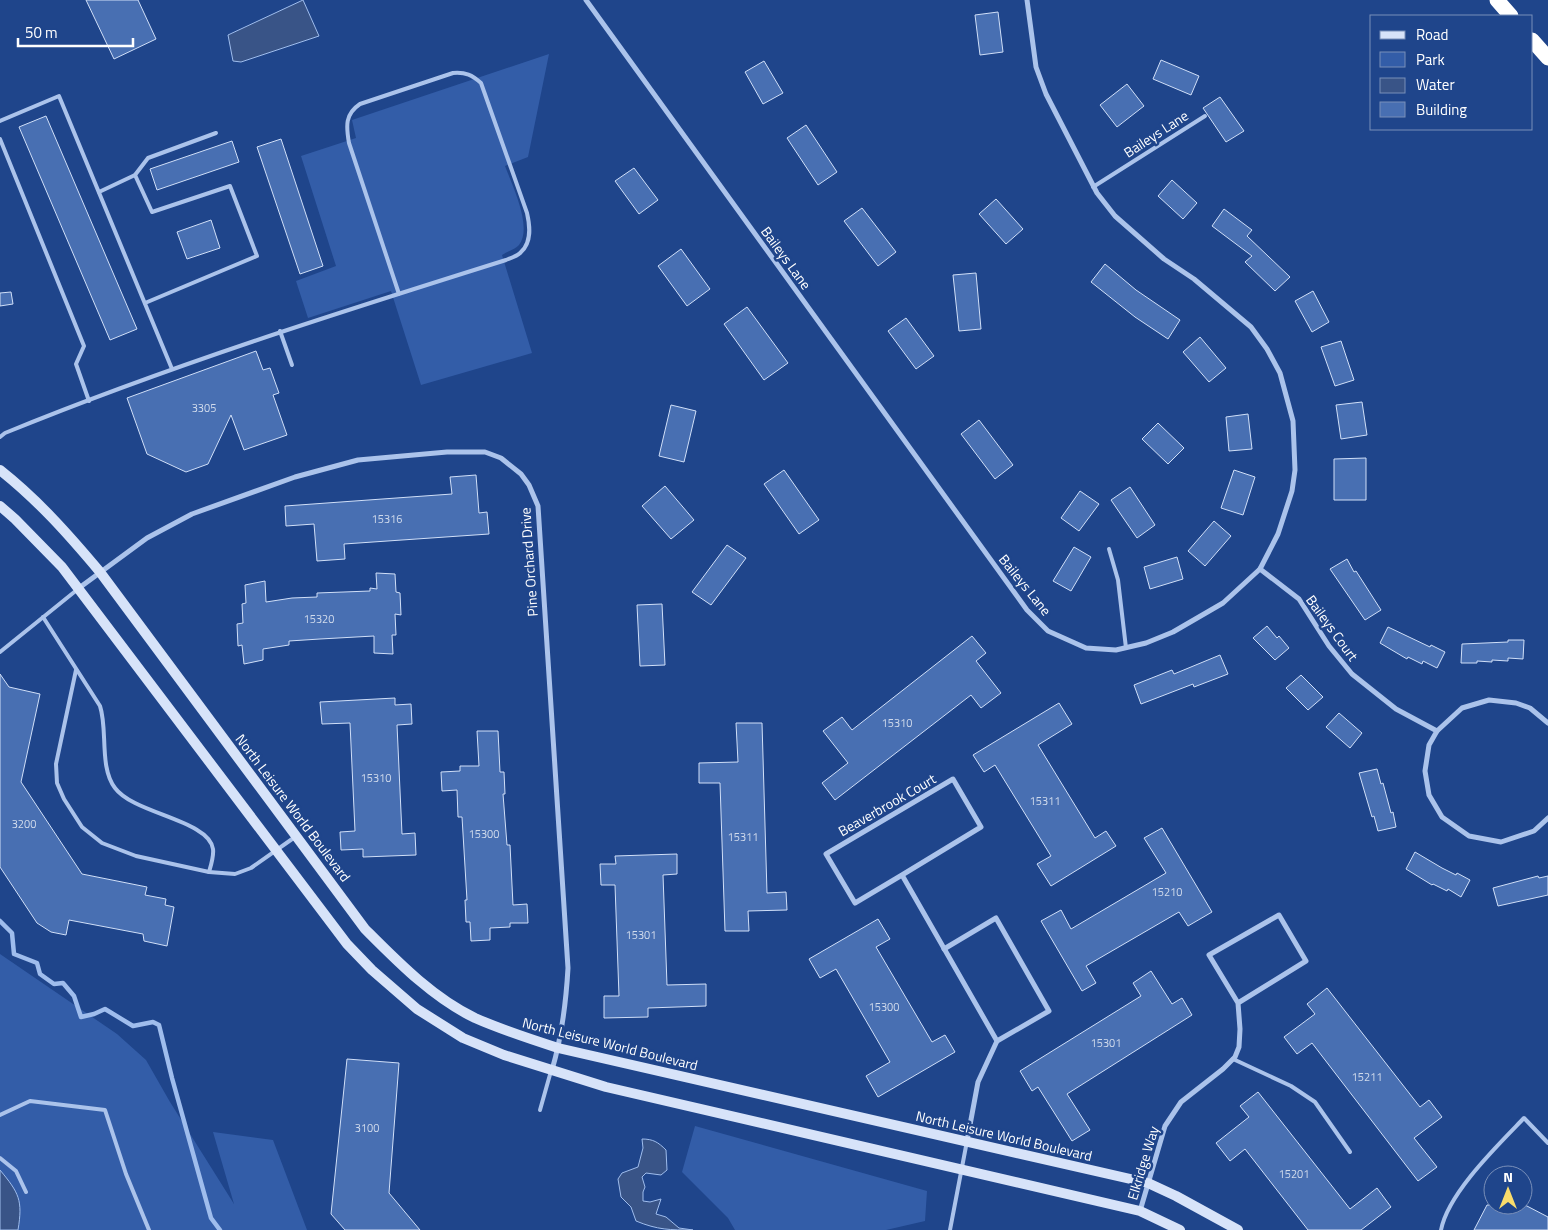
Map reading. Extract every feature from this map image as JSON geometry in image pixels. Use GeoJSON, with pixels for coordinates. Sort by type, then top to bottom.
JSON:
{"type":"FeatureCollection","features":[{"type":"Feature","properties":{"kind":"highway"},"geometry":{"type":"LineString","coordinates":[[1496,0],[1510,15]]}},
{"type":"Feature","properties":{"kind":"highway"},"geometry":{"type":"LineString","coordinates":[[1533,41],[1548,58]]}},
{"type":"Feature","properties":{"kind":"street","name":"Baileys Lane"},"geometry":{"type":"LineString","coordinates":[[586,0],[1027,610],[1048,630],[1086,648],[1116,650],[1146,643],[1173,632],[1223,603],[1260,569],[1278,534],[1292,491],[1295,470],[1293,421],[1280,374],[1267,349],[1251,326],[1194,279],[1164,259],[1115,216],[1094,187],[1046,94],[1036,67],[1027,0]]}},
{"type":"Feature","properties":{"kind":"street","name":"Pine Orchard Drive"},"geometry":{"type":"LineString","coordinates":[[78,589],[147,538],[192,514],[295,477],[358,460],[447,452],[485,452],[500,458],[522,474],[530,485],[538,506],[568,968],[564,1020],[552,1071]]}},
{"type":"Feature","properties":{"kind":"street","name":"North Leisure World Boulevard"},"geometry":{"type":"LineString","coordinates":[[0,470],[57,521],[100,572],[365,929],[431,990],[474,1017],[512,1033],[558,1048],[1148,1183],[1238,1230]]}},
{"type":"Feature","properties":{"kind":"street"},"geometry":{"type":"LineString","coordinates":[[0,506],[15,518],[62,567],[347,944],[372,970],[417,1009],[463,1038],[504,1055],[606,1087],[1140,1211],[1180,1230]]}},
{"type":"Feature","properties":{"kind":"street","name":"Baileys Court"},"geometry":{"type":"LineString","coordinates":[[1260,569],[1299,599],[1329,646],[1352,674],[1396,709],[1437,731]]}},
{"type":"Feature","properties":{"kind":"street"},"geometry":{"type":"LineString","coordinates":[[1548,723],[1530,708],[1516,703],[1489,700],[1462,708],[1437,731],[1429,745],[1425,770],[1429,795],[1442,817],[1469,836],[1502,842],[1534,831],[1548,818]]}},
{"type":"Feature","properties":{"kind":"street","name":"Beaverbrook Court"},"geometry":{"type":"LineString","coordinates":[[953,779],[981,827],[902,875],[855,903],[826,854],[953,779]]}},
{"type":"Feature","properties":{"kind":"street"},"geometry":{"type":"LineString","coordinates":[[902,875],[997,1041]]}},
{"type":"Feature","properties":{"kind":"street"},"geometry":{"type":"LineString","coordinates":[[1233,1059],[1239,1047],[1238,1003],[1209,955],[1279,915],[1306,961],[1238,1003]]}},
{"type":"Feature","properties":{"kind":"street"},"geometry":{"type":"LineString","coordinates":[[944,949],[996,918],[1049,1011],[997,1041],[978,1082],[967,1141]]}},
{"type":"Feature","properties":{"kind":"street","name":"Elkridge Way"},"geometry":{"type":"LineString","coordinates":[[1140,1211],[1165,1126],[1181,1102],[1233,1059]]}},
{"type":"Feature","properties":{"kind":"lane"},"geometry":{"type":"LineString","coordinates":[[0,437],[5,433],[54,413],[172,369],[280,331],[399,294],[506,260],[521,253],[527,244],[530,228],[527,213],[481,83],[464,72],[453,73],[360,104],[352,109],[348,119],[349,143],[399,294]]}},
{"type":"Feature","properties":{"kind":"lane"},"geometry":{"type":"LineString","coordinates":[[0,121],[58,96],[172,369]]}},
{"type":"Feature","properties":{"kind":"lane","name":"Baileys Lane"},"geometry":{"type":"LineString","coordinates":[[1094,187],[1205,116]]}},
{"type":"Feature","properties":{"kind":"lane"},"geometry":{"type":"LineString","coordinates":[[99,192],[136,175],[148,158],[216,133]]}},
{"type":"Feature","properties":{"kind":"lane"},"geometry":{"type":"LineString","coordinates":[[0,139],[84,346],[76,364],[89,401]]}},
{"type":"Feature","properties":{"kind":"lane"},"geometry":{"type":"LineString","coordinates":[[136,175],[152,212],[230,186],[257,256],[145,304]]}},
{"type":"Feature","properties":{"kind":"lane"},"geometry":{"type":"LineString","coordinates":[[280,331],[292,365]]}},
{"type":"Feature","properties":{"kind":"lane"},"geometry":{"type":"LineString","coordinates":[[1109,549],[1118,580],[1126,648]]}},
{"type":"Feature","properties":{"kind":"lane"},"geometry":{"type":"LineString","coordinates":[[0,652],[78,589]]}},
{"type":"Feature","properties":{"kind":"lane"},"geometry":{"type":"LineString","coordinates":[[43,617],[100,706],[103,715],[108,772],[113,786],[120,794],[146,809],[177,820],[208,837],[214,852],[209,872]]}},
{"type":"Feature","properties":{"kind":"lane"},"geometry":{"type":"LineString","coordinates":[[76,670],[56,764],[57,783],[64,799],[82,827],[102,843],[136,856],[209,872],[235,874],[251,868],[296,836]]}},
{"type":"Feature","properties":{"kind":"lane"},"geometry":{"type":"LineString","coordinates":[[1233,1059],[1291,1086],[1315,1102],[1350,1152]]}},
{"type":"Feature","properties":{"kind":"lane"},"geometry":{"type":"LineString","coordinates":[[540,1110],[552,1071]]}},
{"type":"Feature","properties":{"kind":"lane"},"geometry":{"type":"LineString","coordinates":[[0,1115],[30,1101],[105,1110],[126,1174],[149,1230]]}},
{"type":"Feature","properties":{"kind":"lane"},"geometry":{"type":"LineString","coordinates":[[1441,1230],[1451,1203],[1524,1118],[1548,1143]]}},
{"type":"Feature","properties":{"kind":"lane"},"geometry":{"type":"LineString","coordinates":[[950,1230],[967,1141]]}},
{"type":"Feature","properties":{"kind":"lane"},"geometry":{"type":"LineString","coordinates":[[0,1158],[16,1171],[26,1192]]}},
{"type":"Feature","properties":{"kind":"green space"},"geometry":{"type":"Polygon","coordinates":[[[549,54],[528,157],[505,166],[520,206],[524,228],[523,237],[519,245],[502,255],[532,353],[421,385],[391,291],[308,318],[296,281],[336,266],[301,156],[356,138],[352,120],[549,54]]]}},
{"type":"Feature","properties":{"kind":"green space"},"geometry":{"type":"Polygon","coordinates":[[[0,954],[117,1034],[146,1060],[234,1204],[213,1132],[273,1140],[307,1230],[0,1230],[0,954]]]}},
{"type":"Feature","properties":{"kind":"green space"},"geometry":{"type":"Polygon","coordinates":[[[695,1126],[927,1191],[925,1221],[886,1230],[735,1230],[728,1218],[682,1172],[695,1126]]]}},
{"type":"Feature","properties":{"kind":"water"},"geometry":{"type":"Polygon","coordinates":[[[303,0],[319,36],[241,62],[233,61],[228,35],[303,0]]]}},
{"type":"Feature","properties":{"kind":"water"},"geometry":{"type":"Polygon","coordinates":[[[642,1139],[655,1142],[666,1150],[667,1170],[661,1175],[646,1173],[642,1177],[645,1187],[643,1201],[650,1202],[661,1199],[656,1214],[666,1217],[679,1228],[693,1230],[664,1229],[636,1221],[631,1207],[621,1197],[618,1179],[622,1173],[638,1167],[643,1148],[642,1139]]]}},
{"type":"Feature","properties":{"kind":"water"},"geometry":{"type":"Polygon","coordinates":[[[0,1170],[12,1185],[18,1197],[20,1211],[18,1230],[0,1230],[0,1170]]]}},
{"type":"Feature","properties":{"kind":"building"},"geometry":{"type":"Polygon","coordinates":[[[86,0],[138,0],[156,39],[114,59],[86,0]]]}},
{"type":"Feature","properties":{"kind":"building"},"geometry":{"type":"Polygon","coordinates":[[[998,12],[1003,52],[980,55],[975,15],[998,12]]]}},
{"type":"Feature","properties":{"kind":"building"},"geometry":{"type":"Polygon","coordinates":[[[1161,60],[1199,76],[1191,95],[1153,79],[1161,60]]]}},
{"type":"Feature","properties":{"kind":"building"},"geometry":{"type":"Polygon","coordinates":[[[764,61],[783,93],[763,104],[745,72],[764,61]]]}},
{"type":"Feature","properties":{"kind":"building"},"geometry":{"type":"Polygon","coordinates":[[[1127,84],[1144,106],[1117,127],[1100,105],[1127,84]]]}},
{"type":"Feature","properties":{"kind":"building"},"geometry":{"type":"Polygon","coordinates":[[[1220,97],[1244,131],[1226,142],[1203,108],[1220,97]]]}},
{"type":"Feature","properties":{"kind":"building"},"geometry":{"type":"Polygon","coordinates":[[[46,116],[137,329],[110,340],[19,127],[46,116]]]}},
{"type":"Feature","properties":{"kind":"building"},"geometry":{"type":"Polygon","coordinates":[[[806,125],[837,172],[818,185],[787,138],[806,125]]]}},
{"type":"Feature","properties":{"kind":"building"},"geometry":{"type":"Polygon","coordinates":[[[281,139],[323,266],[300,274],[257,147],[281,139]]]}},
{"type":"Feature","properties":{"kind":"building"},"geometry":{"type":"Polygon","coordinates":[[[232,141],[239,162],[157,190],[150,169],[232,141]]]}},
{"type":"Feature","properties":{"kind":"building"},"geometry":{"type":"Polygon","coordinates":[[[634,168],[658,200],[639,214],[615,181],[634,168]]]}},
{"type":"Feature","properties":{"kind":"building"},"geometry":{"type":"Polygon","coordinates":[[[1172,180],[1197,203],[1183,219],[1158,196],[1172,180]]]}},
{"type":"Feature","properties":{"kind":"building"},"geometry":{"type":"Polygon","coordinates":[[[996,199],[1023,229],[1006,244],[979,214],[996,199]]]}},
{"type":"Feature","properties":{"kind":"building"},"geometry":{"type":"Polygon","coordinates":[[[862,208],[896,252],[878,266],[844,221],[862,208]]]}},
{"type":"Feature","properties":{"kind":"building"},"geometry":{"type":"Polygon","coordinates":[[[1224,209],[1252,230],[1247,236],[1290,277],[1275,291],[1245,262],[1252,256],[1212,226],[1224,209]]]}},
{"type":"Feature","properties":{"kind":"building"},"geometry":{"type":"Polygon","coordinates":[[[211,220],[220,248],[187,259],[177,232],[211,220]]]}},
{"type":"Feature","properties":{"kind":"building"},"geometry":{"type":"Polygon","coordinates":[[[681,249],[710,289],[687,306],[658,266],[681,249]]]}},
{"type":"Feature","properties":{"kind":"building"},"geometry":{"type":"Polygon","coordinates":[[[1105,264],[1136,290],[1180,320],[1168,339],[1135,317],[1091,282],[1105,264]]]}},
{"type":"Feature","properties":{"kind":"building"},"geometry":{"type":"Polygon","coordinates":[[[976,273],[981,329],[959,331],[953,275],[976,273]]]}},
{"type":"Feature","properties":{"kind":"building"},"geometry":{"type":"Polygon","coordinates":[[[1313,291],[1329,322],[1312,332],[1295,301],[1313,291]]]}},
{"type":"Feature","properties":{"kind":"building"},"geometry":{"type":"Polygon","coordinates":[[[11,292],[13,304],[0,306],[0,293],[11,292]]]}},
{"type":"Feature","properties":{"kind":"building"},"geometry":{"type":"Polygon","coordinates":[[[747,307],[788,363],[764,380],[724,324],[747,307]]]}},
{"type":"Feature","properties":{"kind":"building"},"geometry":{"type":"Polygon","coordinates":[[[906,318],[934,356],[916,369],[888,331],[906,318]]]}},
{"type":"Feature","properties":{"kind":"building"},"geometry":{"type":"Polygon","coordinates":[[[1200,337],[1226,368],[1209,382],[1183,352],[1200,337]]]}},
{"type":"Feature","properties":{"kind":"building"},"geometry":{"type":"Polygon","coordinates":[[[1341,341],[1354,380],[1335,386],[1321,347],[1341,341]]]}},
{"type":"Feature","properties":{"kind":"building"},"geometry":{"type":"Polygon","coordinates":[[[256,351],[263,370],[270,368],[279,393],[273,395],[287,435],[244,450],[231,415],[208,464],[186,472],[147,454],[127,398],[256,351]]]}},
{"type":"Feature","properties":{"kind":"building"},"geometry":{"type":"Polygon","coordinates":[[[1362,402],[1367,435],[1341,439],[1336,405],[1362,402]]]}},
{"type":"Feature","properties":{"kind":"building"},"geometry":{"type":"Polygon","coordinates":[[[671,405],[696,411],[684,462],[659,456],[671,405]]]}},
{"type":"Feature","properties":{"kind":"building"},"geometry":{"type":"Polygon","coordinates":[[[1248,414],[1252,449],[1229,451],[1226,417],[1248,414]]]}},
{"type":"Feature","properties":{"kind":"building"},"geometry":{"type":"Polygon","coordinates":[[[979,420],[1013,465],[995,479],[961,434],[979,420]]]}},
{"type":"Feature","properties":{"kind":"building"},"geometry":{"type":"Polygon","coordinates":[[[1158,423],[1184,448],[1168,464],[1142,439],[1158,423]]]}},
{"type":"Feature","properties":{"kind":"building"},"geometry":{"type":"Polygon","coordinates":[[[1366,458],[1366,500],[1334,500],[1334,459],[1366,458]]]}},
{"type":"Feature","properties":{"kind":"building"},"geometry":{"type":"Polygon","coordinates":[[[784,470],[819,520],[799,534],[764,484],[784,470]]]}},
{"type":"Feature","properties":{"kind":"building"},"geometry":{"type":"Polygon","coordinates":[[[1234,470],[1255,477],[1243,515],[1221,508],[1234,470]]]}},
{"type":"Feature","properties":{"kind":"building"},"geometry":{"type":"Polygon","coordinates":[[[476,475],[479,513],[487,512],[489,534],[344,544],[345,559],[317,561],[314,524],[286,526],[285,506],[452,494],[450,477],[476,475]]]}},
{"type":"Feature","properties":{"kind":"building"},"geometry":{"type":"Polygon","coordinates":[[[665,486],[694,520],[671,539],[642,506],[665,486]]]}},
{"type":"Feature","properties":{"kind":"building"},"geometry":{"type":"Polygon","coordinates":[[[1130,487],[1155,525],[1137,538],[1111,500],[1130,487]]]}},
{"type":"Feature","properties":{"kind":"building"},"geometry":{"type":"Polygon","coordinates":[[[1080,491],[1099,504],[1079,531],[1061,518],[1080,491]]]}},
{"type":"Feature","properties":{"kind":"building"},"geometry":{"type":"Polygon","coordinates":[[[1214,521],[1231,536],[1205,566],[1188,551],[1214,521]]]}},
{"type":"Feature","properties":{"kind":"building"},"geometry":{"type":"Polygon","coordinates":[[[727,545],[746,558],[711,605],[692,592],[727,545]]]}},
{"type":"Feature","properties":{"kind":"building"},"geometry":{"type":"Polygon","coordinates":[[[1074,547],[1091,557],[1071,591],[1053,581],[1074,547]]]}},
{"type":"Feature","properties":{"kind":"building"},"geometry":{"type":"Polygon","coordinates":[[[1177,557],[1183,579],[1150,589],[1144,567],[1177,557]]]}},
{"type":"Feature","properties":{"kind":"building"},"geometry":{"type":"Polygon","coordinates":[[[1347,559],[1381,610],[1365,620],[1330,569],[1347,559]]]}},
{"type":"Feature","properties":{"kind":"building"},"geometry":{"type":"Polygon","coordinates":[[[376,573],[395,574],[396,592],[400,593],[401,615],[395,614],[396,635],[392,635],[393,654],[374,653],[374,636],[289,641],[289,645],[263,649],[263,660],[244,664],[242,645],[238,646],[237,624],[243,623],[242,604],[246,603],[245,585],[265,581],[266,602],[317,597],[317,593],[370,591],[370,588],[377,589],[376,573]]]}},
{"type":"Feature","properties":{"kind":"building"},"geometry":{"type":"Polygon","coordinates":[[[662,604],[665,665],[640,666],[637,605],[662,604]]]}},
{"type":"Feature","properties":{"kind":"building"},"geometry":{"type":"Polygon","coordinates":[[[1267,626],[1289,648],[1275,660],[1253,638],[1267,626]]]}},
{"type":"Feature","properties":{"kind":"building"},"geometry":{"type":"Polygon","coordinates":[[[1388,627],[1445,652],[1437,668],[1423,661],[1422,664],[1408,657],[1407,659],[1380,643],[1388,627]]]}},
{"type":"Feature","properties":{"kind":"building"},"geometry":{"type":"Polygon","coordinates":[[[972,636],[986,653],[976,661],[1001,693],[981,708],[971,695],[835,800],[822,783],[848,763],[823,731],[842,717],[852,730],[972,636]]]}},
{"type":"Feature","properties":{"kind":"building"},"geometry":{"type":"Polygon","coordinates":[[[1508,640],[1524,640],[1523,659],[1508,658],[1508,661],[1492,660],[1492,662],[1461,663],[1462,644],[1508,642],[1508,640]]]}},
{"type":"Feature","properties":{"kind":"building"},"geometry":{"type":"Polygon","coordinates":[[[1220,655],[1228,674],[1194,687],[1193,684],[1141,704],[1134,685],[1172,670],[1174,674],[1220,655]]]}},
{"type":"Feature","properties":{"kind":"building"},"geometry":{"type":"Polygon","coordinates":[[[0,674],[9,687],[40,694],[21,782],[82,874],[147,887],[145,895],[166,899],[165,905],[174,907],[167,946],[144,941],[143,934],[69,920],[66,935],[51,932],[37,923],[0,867],[0,674]]]}},
{"type":"Feature","properties":{"kind":"building"},"geometry":{"type":"Polygon","coordinates":[[[1301,675],[1323,697],[1308,710],[1286,688],[1301,675]]]}},
{"type":"Feature","properties":{"kind":"building"},"geometry":{"type":"Polygon","coordinates":[[[395,698],[395,705],[411,704],[412,724],[397,725],[402,834],[415,833],[416,855],[363,857],[363,849],[341,850],[340,832],[355,831],[350,723],[322,724],[320,702],[395,698]]]}},
{"type":"Feature","properties":{"kind":"building"},"geometry":{"type":"Polygon","coordinates":[[[1059,703],[1072,724],[1038,745],[1095,838],[1106,831],[1116,846],[1051,886],[1037,864],[1051,856],[995,765],[984,772],[973,755],[1059,703]]]}},
{"type":"Feature","properties":{"kind":"building"},"geometry":{"type":"Polygon","coordinates":[[[1339,713],[1362,733],[1350,748],[1326,727],[1339,713]]]}},
{"type":"Feature","properties":{"kind":"building"},"geometry":{"type":"Polygon","coordinates":[[[736,723],[762,723],[767,893],[786,892],[787,910],[748,911],[749,931],[725,931],[720,783],[699,783],[699,763],[738,762],[736,723]]]}},
{"type":"Feature","properties":{"kind":"building"},"geometry":{"type":"Polygon","coordinates":[[[477,731],[498,731],[500,772],[504,772],[505,794],[503,794],[507,845],[510,845],[513,905],[527,904],[528,923],[510,923],[510,927],[490,928],[490,940],[471,941],[470,922],[466,922],[465,900],[467,900],[462,817],[458,817],[457,790],[442,791],[441,772],[460,771],[460,766],[479,766],[477,731]]]}},
{"type":"Feature","properties":{"kind":"building"},"geometry":{"type":"Polygon","coordinates":[[[1377,769],[1391,813],[1393,812],[1396,827],[1378,831],[1359,773],[1377,769]]]}},
{"type":"Feature","properties":{"kind":"building"},"geometry":{"type":"Polygon","coordinates":[[[1162,828],[1212,912],[1188,926],[1179,912],[1086,966],[1096,983],[1082,991],[1041,921],[1061,910],[1071,929],[1166,873],[1144,838],[1162,828]]]}},
{"type":"Feature","properties":{"kind":"building"},"geometry":{"type":"Polygon","coordinates":[[[1415,852],[1442,868],[1470,880],[1461,897],[1448,889],[1447,891],[1432,885],[1406,869],[1415,852]]]}},
{"type":"Feature","properties":{"kind":"building"},"geometry":{"type":"Polygon","coordinates":[[[677,854],[677,874],[663,875],[667,985],[706,984],[706,1006],[648,1008],[648,1017],[604,1018],[604,996],[619,996],[615,885],[601,885],[600,864],[616,864],[615,856],[677,854]]]}},
{"type":"Feature","properties":{"kind":"building"},"geometry":{"type":"Polygon","coordinates":[[[1538,876],[1539,878],[1548,876],[1548,895],[1498,906],[1493,888],[1538,876]]]}},
{"type":"Feature","properties":{"kind":"building"},"geometry":{"type":"Polygon","coordinates":[[[878,919],[890,939],[876,947],[932,1042],[945,1035],[955,1052],[878,1097],[866,1076],[890,1062],[836,969],[820,978],[809,959],[878,919]]]}},
{"type":"Feature","properties":{"kind":"building"},"geometry":{"type":"Polygon","coordinates":[[[1151,971],[1172,1004],[1182,998],[1192,1015],[1067,1094],[1090,1130],[1072,1141],[1038,1087],[1032,1091],[1020,1071],[1141,996],[1133,983],[1151,971]]]}},
{"type":"Feature","properties":{"kind":"building"},"geometry":{"type":"Polygon","coordinates":[[[1327,988],[1420,1107],[1429,1100],[1442,1117],[1414,1138],[1437,1167],[1418,1181],[1312,1043],[1297,1054],[1284,1037],[1315,1014],[1307,1004],[1327,988]]]}},
{"type":"Feature","properties":{"kind":"building"},"geometry":{"type":"Polygon","coordinates":[[[347,1059],[399,1063],[389,1193],[420,1230],[345,1230],[331,1214],[347,1059]]]}},
{"type":"Feature","properties":{"kind":"building"},"geometry":{"type":"Polygon","coordinates":[[[1258,1092],[1350,1209],[1377,1188],[1391,1207],[1361,1230],[1308,1230],[1245,1149],[1230,1161],[1216,1143],[1249,1117],[1240,1106],[1258,1092]]]}},
{"type":"Feature","properties":{"kind":"building"},"geometry":{"type":"Polygon","coordinates":[[[1533,1209],[1548,1217],[1548,1230],[1474,1230],[1483,1213],[1483,1215],[1533,1215],[1533,1209]]]}},
{"type":"Feature","properties":{"kind":"waterway"},"geometry":{"type":"LineString","coordinates":[[0,921],[12,933],[14,954],[37,963],[40,974],[54,984],[63,983],[74,996],[81,1017],[105,1009],[133,1026],[153,1022],[159,1025],[211,1218],[220,1230]]}}]}
